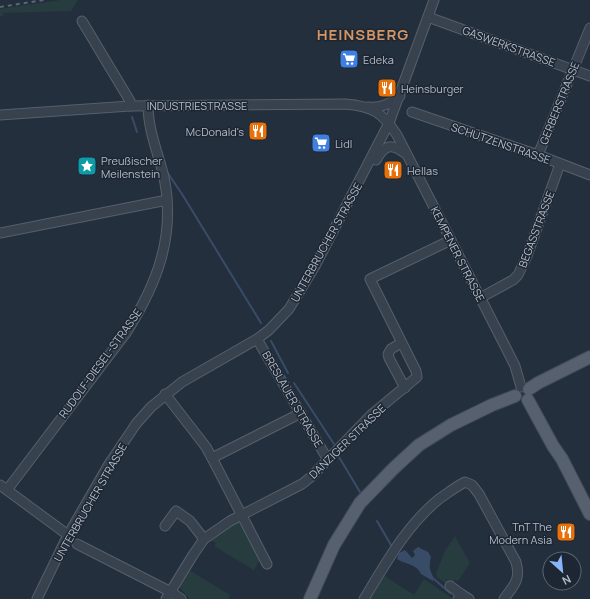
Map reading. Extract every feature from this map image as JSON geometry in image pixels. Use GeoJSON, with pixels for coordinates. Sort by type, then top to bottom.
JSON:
{"type":"FeatureCollection","features":[{"type":"Feature","properties":{"kind":"main road"},"geometry":{"type":"LineString","coordinates":[[310,599],[334,545],[360,503],[419,445],[451,425],[492,405],[523,393],[538,383],[590,357]]}},
{"type":"Feature","properties":{"kind":"main road","name":"KEMPENER STRASSE"},"geometry":{"type":"LineString","coordinates":[[523,393],[562,459],[590,514]]}},
{"type":"Feature","properties":{"kind":"street","name":"UNTERBRUCHER STRASSE"},"geometry":{"type":"LineString","coordinates":[[37,599],[68,535],[118,449],[136,424],[165,394],[182,382],[257,339],[269,330],[289,309],[315,266],[389,123],[431,18],[434,0]]}},
{"type":"Feature","properties":{"kind":"street","name":"GASWERKSTRASSE"},"geometry":{"type":"LineString","coordinates":[[431,18],[590,76]]}},
{"type":"Feature","properties":{"kind":"street"},"geometry":{"type":"LineString","coordinates":[[82,21],[130,101],[130,106]]}},
{"type":"Feature","properties":{"kind":"street","name":"GERBERSTRASSE"},"geometry":{"type":"LineString","coordinates":[[538,155],[590,28]]}},
{"type":"Feature","properties":{"kind":"street"},"geometry":{"type":"LineString","coordinates":[[361,106],[382,106],[389,104],[400,96]]}},
{"type":"Feature","properties":{"kind":"street","name":"INDUSTRIESTRASSE"},"geometry":{"type":"LineString","coordinates":[[0,115],[148,105],[345,104],[372,109],[389,123]]}},
{"type":"Feature","properties":{"kind":"street","name":"RUDOLF-DIESEL-STRASSE"},"geometry":{"type":"LineString","coordinates":[[4,488],[126,333],[139,312],[158,273],[166,239],[167,200],[163,176],[148,120],[148,105]]}},
{"type":"Feature","properties":{"kind":"street","name":"SCHÜTZENSTRASSE"},"geometry":{"type":"LineString","coordinates":[[412,112],[538,155],[590,175]]}},
{"type":"Feature","properties":{"kind":"street","name":"KEMPENER STRASSE"},"geometry":{"type":"LineString","coordinates":[[389,123],[408,155],[515,366],[523,393]]}},
{"type":"Feature","properties":{"kind":"street"},"geometry":{"type":"LineString","coordinates":[[352,196],[366,178],[382,151],[387,147],[395,147],[408,155]]}},
{"type":"Feature","properties":{"kind":"street","name":"BEGASSTRASSE"},"geometry":{"type":"LineString","coordinates":[[480,298],[513,280],[518,275],[527,256],[560,164]]}},
{"type":"Feature","properties":{"kind":"street"},"geometry":{"type":"LineString","coordinates":[[0,232],[167,200]]}},
{"type":"Feature","properties":{"kind":"street","name":"DANZIGER STRASSE"},"geometry":{"type":"LineString","coordinates":[[169,595],[204,539],[212,532],[242,515],[302,484],[312,476],[371,416],[417,377],[416,371],[370,279],[451,240]]}},
{"type":"Feature","properties":{"kind":"street","name":"BRESLAUER STRASSE"},"geometry":{"type":"LineString","coordinates":[[257,339],[328,460]]}},
{"type":"Feature","properties":{"kind":"street"},"geometry":{"type":"LineString","coordinates":[[401,343],[391,349],[388,354],[405,388]]}},
{"type":"Feature","properties":{"kind":"street"},"geometry":{"type":"LineString","coordinates":[[165,394],[206,447],[267,564]]}},
{"type":"Feature","properties":{"kind":"street"},"geometry":{"type":"LineString","coordinates":[[212,458],[301,414]]}},
{"type":"Feature","properties":{"kind":"street"},"geometry":{"type":"LineString","coordinates":[[364,599],[398,543],[413,523],[456,486],[465,482],[472,485],[478,494],[516,562],[519,571],[516,582],[504,599]]}},
{"type":"Feature","properties":{"kind":"street"},"geometry":{"type":"LineString","coordinates":[[4,488],[68,535]]}},
{"type":"Feature","properties":{"kind":"street"},"geometry":{"type":"LineString","coordinates":[[165,526],[176,511],[190,520],[204,539]]}},
{"type":"Feature","properties":{"kind":"street"},"geometry":{"type":"LineString","coordinates":[[77,544],[169,595],[181,599]]}},
{"type":"Feature","properties":{"kind":"street"},"geometry":{"type":"LineString","coordinates":[[450,586],[463,597]]}},
{"type":"Feature","properties":{"kind":"green space"},"geometry":{"type":"Polygon","coordinates":[[[60,0],[78,0],[71,11],[3,13],[3,16],[0,16],[0,9],[60,0]]]}},
{"type":"Feature","properties":{"kind":"green space"},"geometry":{"type":"Polygon","coordinates":[[[238,522],[242,523],[261,558],[254,570],[214,546],[216,543],[211,540],[225,529],[238,522]]]}},
{"type":"Feature","properties":{"kind":"green space"},"geometry":{"type":"Polygon","coordinates":[[[455,536],[470,563],[458,581],[455,580],[450,587],[437,577],[436,573],[445,551],[455,536]]]}},
{"type":"Feature","properties":{"kind":"green space"},"geometry":{"type":"Polygon","coordinates":[[[189,570],[230,595],[228,599],[190,599],[180,588],[180,585],[189,570]]]}},
{"type":"Feature","properties":{"kind":"green space"},"geometry":{"type":"Polygon","coordinates":[[[383,575],[414,595],[424,579],[453,599],[368,599],[383,575]]]}},
{"type":"Feature","properties":{"kind":"water"},"geometry":{"type":"Polygon","coordinates":[[[418,547],[428,552],[431,557],[430,568],[434,578],[433,581],[421,574],[414,567],[397,559],[399,553],[405,550],[412,558],[415,555],[413,551],[418,547]]]}},
{"type":"Feature","properties":{"kind":"waterway"},"geometry":{"type":"LineString","coordinates":[[132,117],[137,132]]}},
{"type":"Feature","properties":{"kind":"waterway"},"geometry":{"type":"LineString","coordinates":[[167,172],[261,323]]}},
{"type":"Feature","properties":{"kind":"waterway"},"geometry":{"type":"LineString","coordinates":[[271,341],[288,373]]}},
{"type":"Feature","properties":{"kind":"waterway"},"geometry":{"type":"LineString","coordinates":[[294,383],[334,444]]}},
{"type":"Feature","properties":{"kind":"waterway"},"geometry":{"type":"LineString","coordinates":[[339,457],[360,492]]}},
{"type":"Feature","properties":{"kind":"waterway"},"geometry":{"type":"LineString","coordinates":[[377,521],[391,545]]}},
{"type":"Feature","properties":{"kind":"waterway"},"geometry":{"type":"LineString","coordinates":[[434,579],[450,593]]}},
{"type":"Feature","properties":{"kind":"railway"},"geometry":{"type":"LineString","coordinates":[[0,7],[44,0]]}},
{"type":"Feature","properties":{"kind":"place","name":"Edeka"},"geometry":{"type":"Point","coordinates":[349,59]}},
{"type":"Feature","properties":{"kind":"place","name":"Heinsburger"},"geometry":{"type":"Point","coordinates":[387,88]}},
{"type":"Feature","properties":{"kind":"place","name":"McDonald's"},"geometry":{"type":"Point","coordinates":[258,131]}},
{"type":"Feature","properties":{"kind":"place","name":"Lidl"},"geometry":{"type":"Point","coordinates":[321,143]}},
{"type":"Feature","properties":{"kind":"place","name":"Preußischer Meilenstein"},"geometry":{"type":"Point","coordinates":[87,166]}},
{"type":"Feature","properties":{"kind":"place","name":"Hellas"},"geometry":{"type":"Point","coordinates":[393,170]}},
{"type":"Feature","properties":{"kind":"place","name":"TnT The Modern Asia"},"geometry":{"type":"Point","coordinates":[566,532]}},
{"type":"Feature","properties":{"kind":"district","name":"HEINSBERG"},"geometry":{"type":"Point","coordinates":[363,34]}}]}
